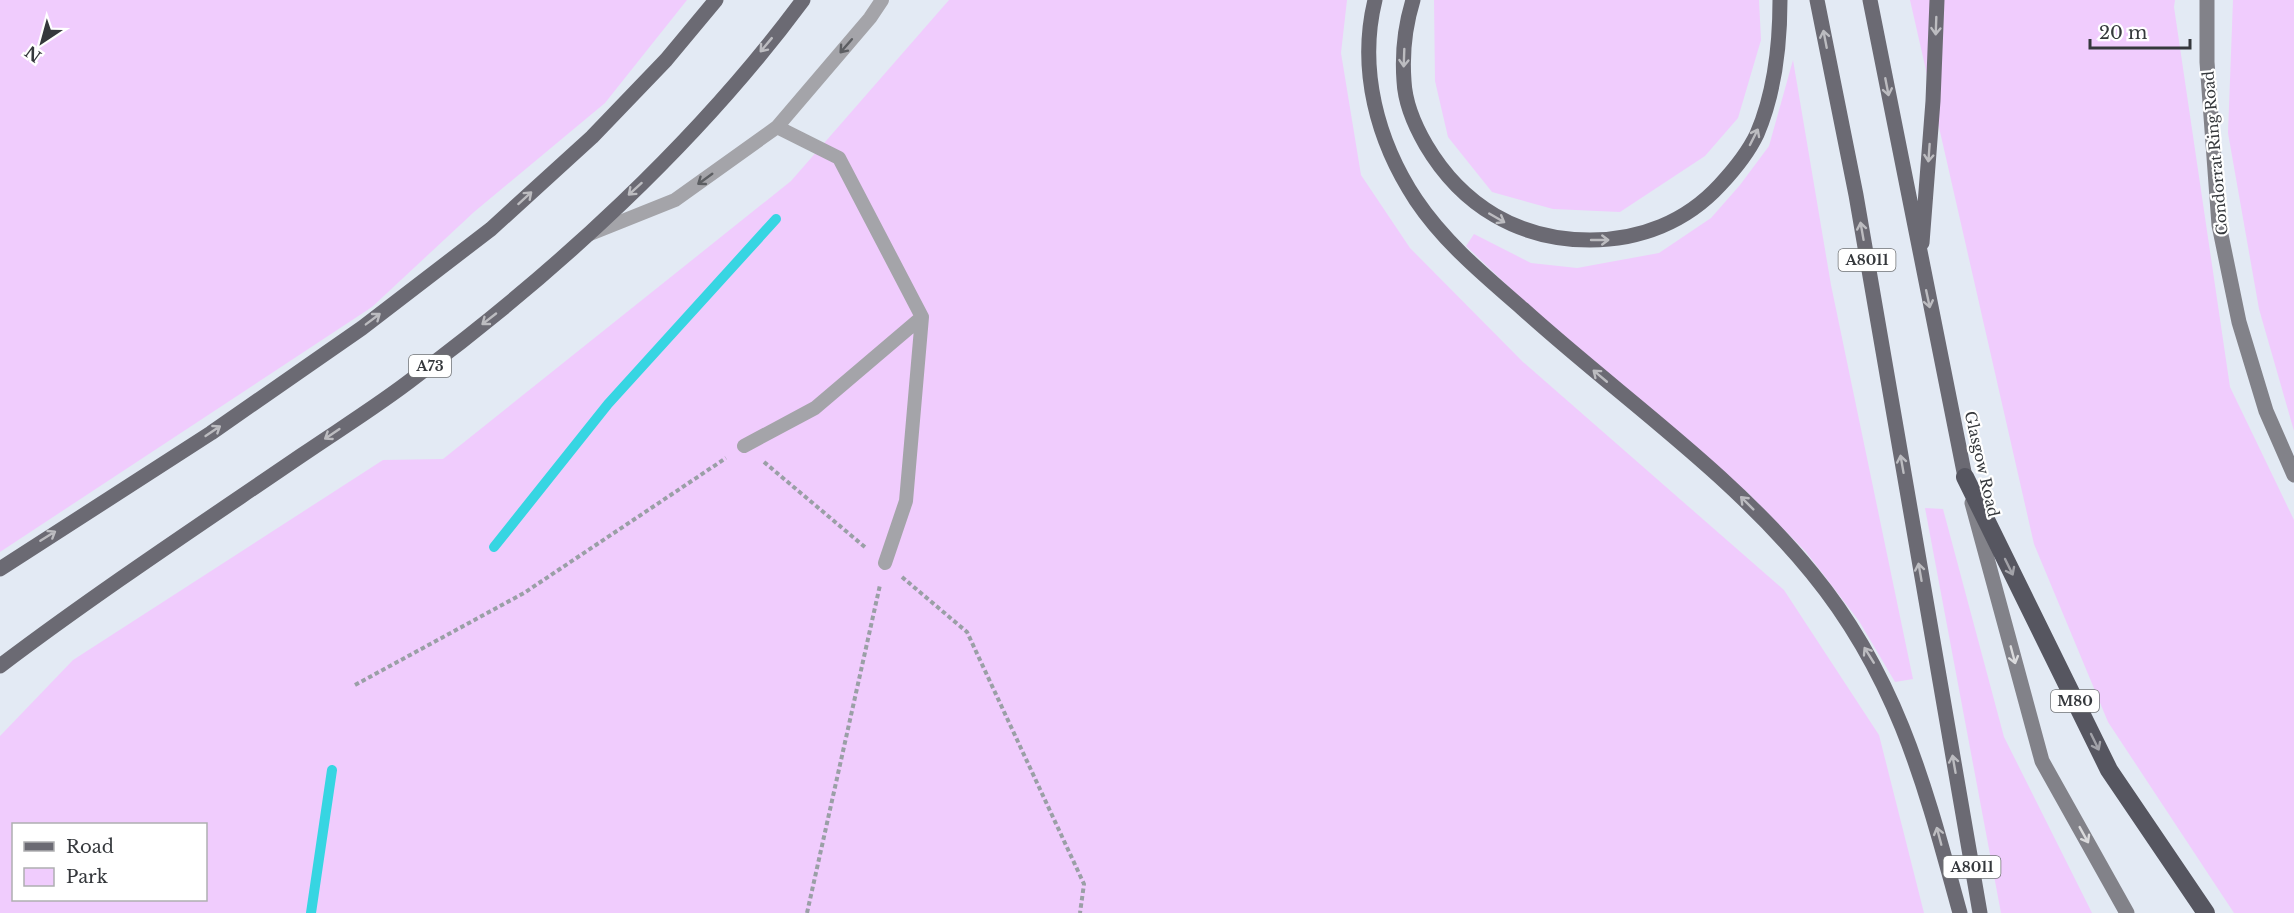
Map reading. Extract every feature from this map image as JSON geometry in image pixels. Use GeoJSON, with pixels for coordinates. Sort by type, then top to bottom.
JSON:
{"type":"FeatureCollection","features":[{"type":"Feature","properties":{"kind":"highway","name":"M80"},"geometry":{"type":"LineString","coordinates":[[1965,477],[2109,770],[2206,913]]}},
{"type":"Feature","properties":{"kind":"main road"},"geometry":{"type":"LineString","coordinates":[[0,569],[211,433],[362,328],[492,229],[592,137],[666,60],[716,0]]}},
{"type":"Feature","properties":{"kind":"main road","name":"A73"},"geometry":{"type":"LineString","coordinates":[[0,666],[67,616],[414,378],[543,276],[645,180],[708,112],[803,0]]}},
{"type":"Feature","properties":{"kind":"main road"},"geometry":{"type":"LineString","coordinates":[[1375,0],[1370,20],[1368,63],[1374,106],[1384,140],[1417,200],[1477,268],[1730,485],[1777,533],[1844,614],[1878,669],[1902,722],[1920,772],[1960,913]]}},
{"type":"Feature","properties":{"kind":"main road"},"geometry":{"type":"LineString","coordinates":[[1413,0],[1407,22],[1404,83],[1409,108],[1419,134],[1438,164],[1467,197],[1501,221],[1548,237],[1590,240],[1634,237],[1656,229],[1693,210],[1731,172],[1756,135],[1766,108],[1778,48],[1780,0]]}},
{"type":"Feature","properties":{"kind":"main road","name":"A8011"},"geometry":{"type":"LineString","coordinates":[[1817,0],[1856,195],[1980,913]]}},
{"type":"Feature","properties":{"kind":"main road","name":"Glasgow Road"},"geometry":{"type":"LineString","coordinates":[[1870,0],[1965,477]]}},
{"type":"Feature","properties":{"kind":"main road"},"geometry":{"type":"LineString","coordinates":[[1921,263],[1933,101],[1937,0]]}},
{"type":"Feature","properties":{"kind":"street","name":"Condorrat Ring Road"},"geometry":{"type":"LineString","coordinates":[[2207,0],[2207,62],[2219,225],[2240,322],[2266,411],[2294,475]]}},
{"type":"Feature","properties":{"kind":"street","name":"Glasgow Road"},"geometry":{"type":"LineString","coordinates":[[1965,477],[2043,761],[2127,913]]}},
{"type":"Feature","properties":{"kind":"lane"},"geometry":{"type":"LineString","coordinates":[[581,238],[675,200],[777,127],[870,18],[882,0]]}},
{"type":"Feature","properties":{"kind":"lane"},"geometry":{"type":"LineString","coordinates":[[777,127],[839,158],[922,317],[906,501],[885,563]]}},
{"type":"Feature","properties":{"kind":"lane"},"geometry":{"type":"LineString","coordinates":[[744,446],[815,408],[922,317]]}},
{"type":"Feature","properties":{"kind":"path"},"geometry":{"type":"LineString","coordinates":[[355,685],[524,593],[744,446],[967,632],[1084,884],[1080,913]]}},
{"type":"Feature","properties":{"kind":"path"},"geometry":{"type":"LineString","coordinates":[[807,913],[885,563]]}},
{"type":"Feature","properties":{"kind":"green space"},"geometry":{"type":"Polygon","coordinates":[[[0,0],[687,0],[605,103],[474,212],[372,307],[0,552],[0,0]]]}},
{"type":"Feature","properties":{"kind":"green space"},"geometry":{"type":"Polygon","coordinates":[[[949,0],[1347,0],[1341,53],[1361,175],[1410,248],[1523,362],[1784,590],[1879,735],[1924,913],[0,913],[0,736],[73,660],[383,460],[443,459],[791,181],[949,0]]]}},
{"type":"Feature","properties":{"kind":"green space"},"geometry":{"type":"Polygon","coordinates":[[[1434,0],[1759,0],[1761,40],[1738,118],[1705,156],[1620,212],[1553,209],[1492,192],[1448,137],[1435,81],[1434,0]]]}},
{"type":"Feature","properties":{"kind":"green space"},"geometry":{"type":"Polygon","coordinates":[[[1910,0],[2175,0],[2174,7],[2230,387],[2294,520],[2294,913],[2234,913],[2108,722],[2034,544],[1910,0]]]}},
{"type":"Feature","properties":{"kind":"green space"},"geometry":{"type":"Polygon","coordinates":[[[2233,0],[2294,0],[2294,431],[2259,309],[2228,133],[2233,0]]]}},
{"type":"Feature","properties":{"kind":"green space"},"geometry":{"type":"Polygon","coordinates":[[[1793,60],[1831,285],[1913,679],[1895,682],[1859,621],[1806,552],[1746,491],[1573,348],[1466,246],[1474,234],[1531,263],[1577,268],[1659,253],[1711,218],[1740,185],[1769,146],[1793,60]]]}},
{"type":"Feature","properties":{"kind":"green space"},"geometry":{"type":"Polygon","coordinates":[[[1925,508],[1943,509],[2004,737],[2092,913],[2001,913],[1925,508]]]}},
{"type":"Feature","properties":{"kind":"waterway"},"geometry":{"type":"LineString","coordinates":[[494,547],[608,404],[776,219]]}},
{"type":"Feature","properties":{"kind":"waterway"},"geometry":{"type":"LineString","coordinates":[[311,913],[332,770]]}}]}
